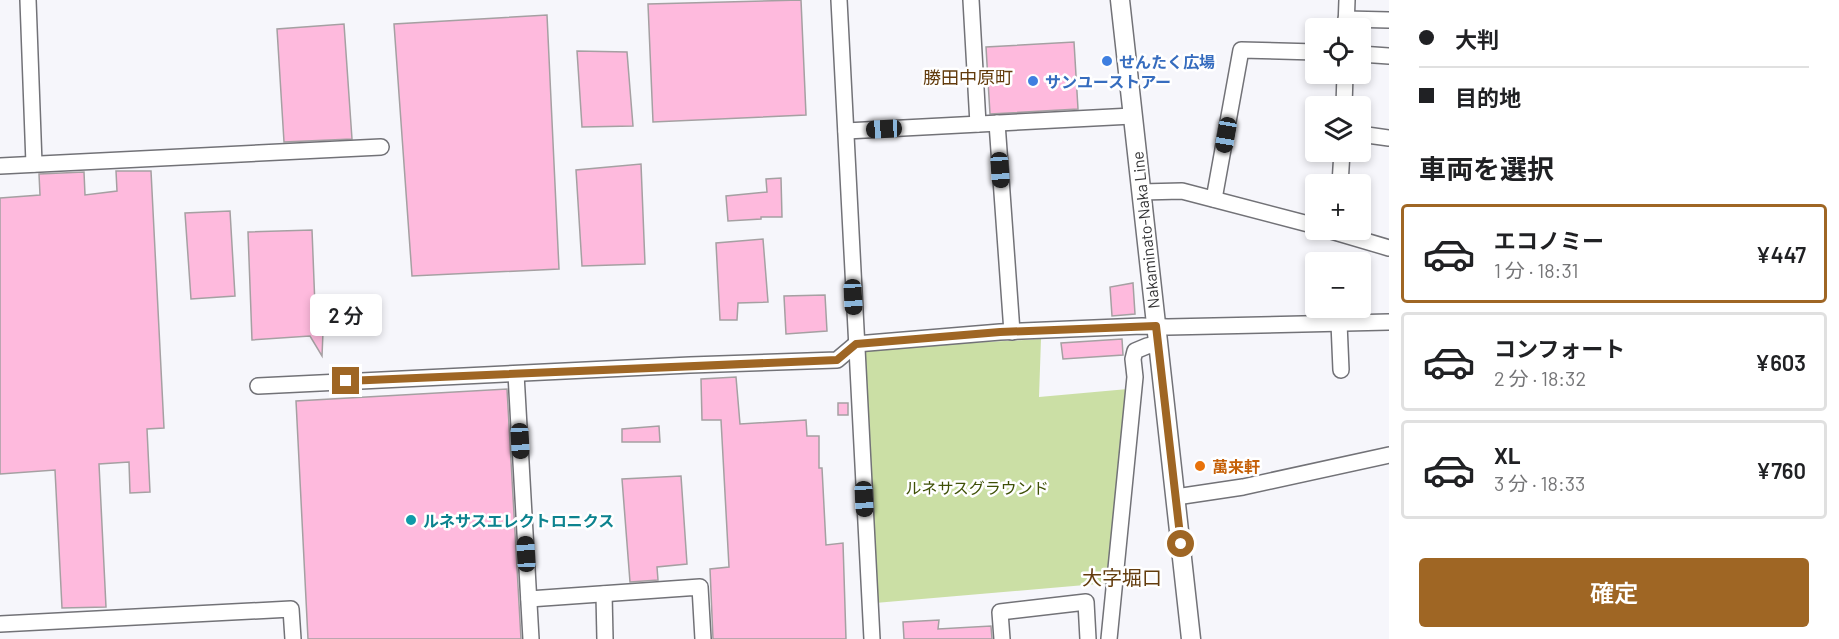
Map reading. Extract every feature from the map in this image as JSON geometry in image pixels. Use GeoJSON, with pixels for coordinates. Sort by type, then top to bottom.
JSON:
{"type":"FeatureCollection","features":[{"type":"Feature","properties":{"kind":"main road","name":"Nakaminato-Naka Line"},"geometry":{"type":"LineString","coordinates":[[1120,0],[1191,639]]}},
{"type":"Feature","properties":{"kind":"street"},"geometry":{"type":"LineString","coordinates":[[27,0],[34,164]]}},
{"type":"Feature","properties":{"kind":"street"},"geometry":{"type":"LineString","coordinates":[[839,0],[872,639]]}},
{"type":"Feature","properties":{"kind":"street"},"geometry":{"type":"LineString","coordinates":[[971,0],[978,124]]}},
{"type":"Feature","properties":{"kind":"street"},"geometry":{"type":"LineString","coordinates":[[1346,18],[1347,0]]}},
{"type":"Feature","properties":{"kind":"street"},"geometry":{"type":"LineString","coordinates":[[1371,22],[1389,20]]}},
{"type":"Feature","properties":{"kind":"street"},"geometry":{"type":"LineString","coordinates":[[1214,199],[1241,50],[1305,52]]}},
{"type":"Feature","properties":{"kind":"street"},"geometry":{"type":"LineString","coordinates":[[1371,55],[1389,56]]}},
{"type":"Feature","properties":{"kind":"street"},"geometry":{"type":"LineString","coordinates":[[846,131],[1132,116]]}},
{"type":"Feature","properties":{"kind":"street"},"geometry":{"type":"LineString","coordinates":[[997,123],[1012,332]]}},
{"type":"Feature","properties":{"kind":"street"},"geometry":{"type":"LineString","coordinates":[[1371,136],[1389,138]]}},
{"type":"Feature","properties":{"kind":"street"},"geometry":{"type":"LineString","coordinates":[[0,166],[381,147]]}},
{"type":"Feature","properties":{"kind":"street"},"geometry":{"type":"LineString","coordinates":[[1141,192],[1182,191],[1305,223]]}},
{"type":"Feature","properties":{"kind":"street"},"geometry":{"type":"LineString","coordinates":[[1365,240],[1389,248]]}},
{"type":"Feature","properties":{"kind":"street"},"geometry":{"type":"LineString","coordinates":[[258,386],[837,360],[856,344],[1012,332],[1157,335],[1389,322]]}},
{"type":"Feature","properties":{"kind":"street"},"geometry":{"type":"LineString","coordinates":[[1340,323],[1341,370]]}},
{"type":"Feature","properties":{"kind":"street"},"geometry":{"type":"LineString","coordinates":[[1109,639],[1135,377],[1133,359],[1135,351],[1147,346],[1157,335]]}},
{"type":"Feature","properties":{"kind":"street"},"geometry":{"type":"LineString","coordinates":[[516,374],[531,639]]}},
{"type":"Feature","properties":{"kind":"street"},"geometry":{"type":"LineString","coordinates":[[1176,497],[1243,487],[1389,455]]}},
{"type":"Feature","properties":{"kind":"street"},"geometry":{"type":"LineString","coordinates":[[529,599],[700,587],[703,639]]}},
{"type":"Feature","properties":{"kind":"street"},"geometry":{"type":"LineString","coordinates":[[604,594],[605,639]]}},
{"type":"Feature","properties":{"kind":"street"},"geometry":{"type":"LineString","coordinates":[[1002,639],[1000,612],[1086,602],[1088,639]]}},
{"type":"Feature","properties":{"kind":"street"},"geometry":{"type":"LineString","coordinates":[[0,624],[291,609],[293,639]]}},
{"type":"Feature","properties":{"kind":"green space","name":"ルネサスグラウンド"},"geometry":{"type":"Polygon","coordinates":[[[1041,339],[1039,397],[1128,389],[1108,583],[875,603],[861,349],[1041,339]]]}},
{"type":"Feature","properties":{"kind":"building"},"geometry":{"type":"Polygon","coordinates":[[[801,0],[806,115],[653,122],[648,4],[801,0]]]}},
{"type":"Feature","properties":{"kind":"building"},"geometry":{"type":"Polygon","coordinates":[[[547,15],[559,269],[412,276],[394,24],[547,15]]]}},
{"type":"Feature","properties":{"kind":"building"},"geometry":{"type":"Polygon","coordinates":[[[344,24],[352,139],[284,142],[277,29],[344,24]]]}},
{"type":"Feature","properties":{"kind":"building","name":"サンユーストアー"},"geometry":{"type":"Polygon","coordinates":[[[1074,42],[1078,109],[990,114],[986,47],[1074,42]]]}},
{"type":"Feature","properties":{"kind":"building"},"geometry":{"type":"Polygon","coordinates":[[[577,51],[627,52],[633,126],[582,127],[577,51]]]}},
{"type":"Feature","properties":{"kind":"building"},"geometry":{"type":"Polygon","coordinates":[[[641,164],[645,264],[582,266],[576,170],[641,164]]]}},
{"type":"Feature","properties":{"kind":"building"},"geometry":{"type":"Polygon","coordinates":[[[116,171],[151,171],[164,428],[147,429],[150,492],[130,493],[129,462],[99,464],[106,607],[62,608],[55,470],[0,474],[0,198],[40,195],[39,174],[84,172],[85,195],[117,191],[116,171]]]}},
{"type":"Feature","properties":{"kind":"building"},"geometry":{"type":"Polygon","coordinates":[[[781,178],[782,217],[728,221],[726,196],[767,192],[766,179],[781,178]]]}},
{"type":"Feature","properties":{"kind":"building"},"geometry":{"type":"Polygon","coordinates":[[[230,211],[235,296],[191,299],[185,213],[230,211]]]}},
{"type":"Feature","properties":{"kind":"building"},"geometry":{"type":"Polygon","coordinates":[[[312,230],[316,332],[323,332],[322,356],[310,336],[252,340],[248,232],[312,230]]]}},
{"type":"Feature","properties":{"kind":"building"},"geometry":{"type":"Polygon","coordinates":[[[763,239],[768,302],[738,303],[737,320],[720,320],[716,243],[763,239]]]}},
{"type":"Feature","properties":{"kind":"building"},"geometry":{"type":"Polygon","coordinates":[[[1133,283],[1135,314],[1112,316],[1110,287],[1133,283]]]}},
{"type":"Feature","properties":{"kind":"building"},"geometry":{"type":"Polygon","coordinates":[[[825,295],[827,331],[786,334],[784,296],[825,295]]]}},
{"type":"Feature","properties":{"kind":"building"},"geometry":{"type":"Polygon","coordinates":[[[1122,339],[1123,355],[1063,359],[1061,343],[1122,339]]]}},
{"type":"Feature","properties":{"kind":"building"},"geometry":{"type":"Polygon","coordinates":[[[736,377],[740,424],[806,420],[807,436],[819,436],[819,468],[822,468],[826,545],[843,543],[846,639],[713,639],[710,569],[729,567],[721,420],[702,420],[701,379],[736,377]]]}},
{"type":"Feature","properties":{"kind":"building","name":"ルネサスエレクトロニクス"},"geometry":{"type":"Polygon","coordinates":[[[507,389],[521,639],[308,639],[296,401],[507,389]]]}},
{"type":"Feature","properties":{"kind":"building"},"geometry":{"type":"Polygon","coordinates":[[[838,403],[848,403],[848,415],[838,415],[838,403]]]}},
{"type":"Feature","properties":{"kind":"building"},"geometry":{"type":"Polygon","coordinates":[[[659,426],[660,442],[622,442],[622,429],[659,426]]]}},
{"type":"Feature","properties":{"kind":"building"},"geometry":{"type":"Polygon","coordinates":[[[681,476],[687,564],[657,567],[658,580],[630,582],[622,479],[681,476]]]}},
{"type":"Feature","properties":{"kind":"building"},"geometry":{"type":"Polygon","coordinates":[[[939,620],[938,629],[991,626],[992,639],[904,639],[903,622],[939,620]]]}},
{"type":"Feature","properties":{"kind":"place","name":"せんたく広場"},"geometry":{"type":"Point","coordinates":[1107,61]}},
{"type":"Feature","properties":{"kind":"place","name":"サンユーストアー"},"geometry":{"type":"Point","coordinates":[1033,81]}},
{"type":"Feature","properties":{"kind":"place","name":"萬来軒"},"geometry":{"type":"Point","coordinates":[1200,466]}},
{"type":"Feature","properties":{"kind":"place","name":"ルネサスエレクトロニクス"},"geometry":{"type":"Point","coordinates":[411,520]}},
{"type":"Feature","properties":{"kind":"district","name":"勝田中原町"},"geometry":{"type":"Point","coordinates":[968,77]}},
{"type":"Feature","properties":{"kind":"district","name":"大字堀口"},"geometry":{"type":"Point","coordinates":[1122,577]}},
{"type":"Feature","properties":{"kind":"route"},"geometry":{"type":"LineString","coordinates":[[346,381],[837,360],[856,344],[1000,332],[1156,326],[1181,544]]}}]}
